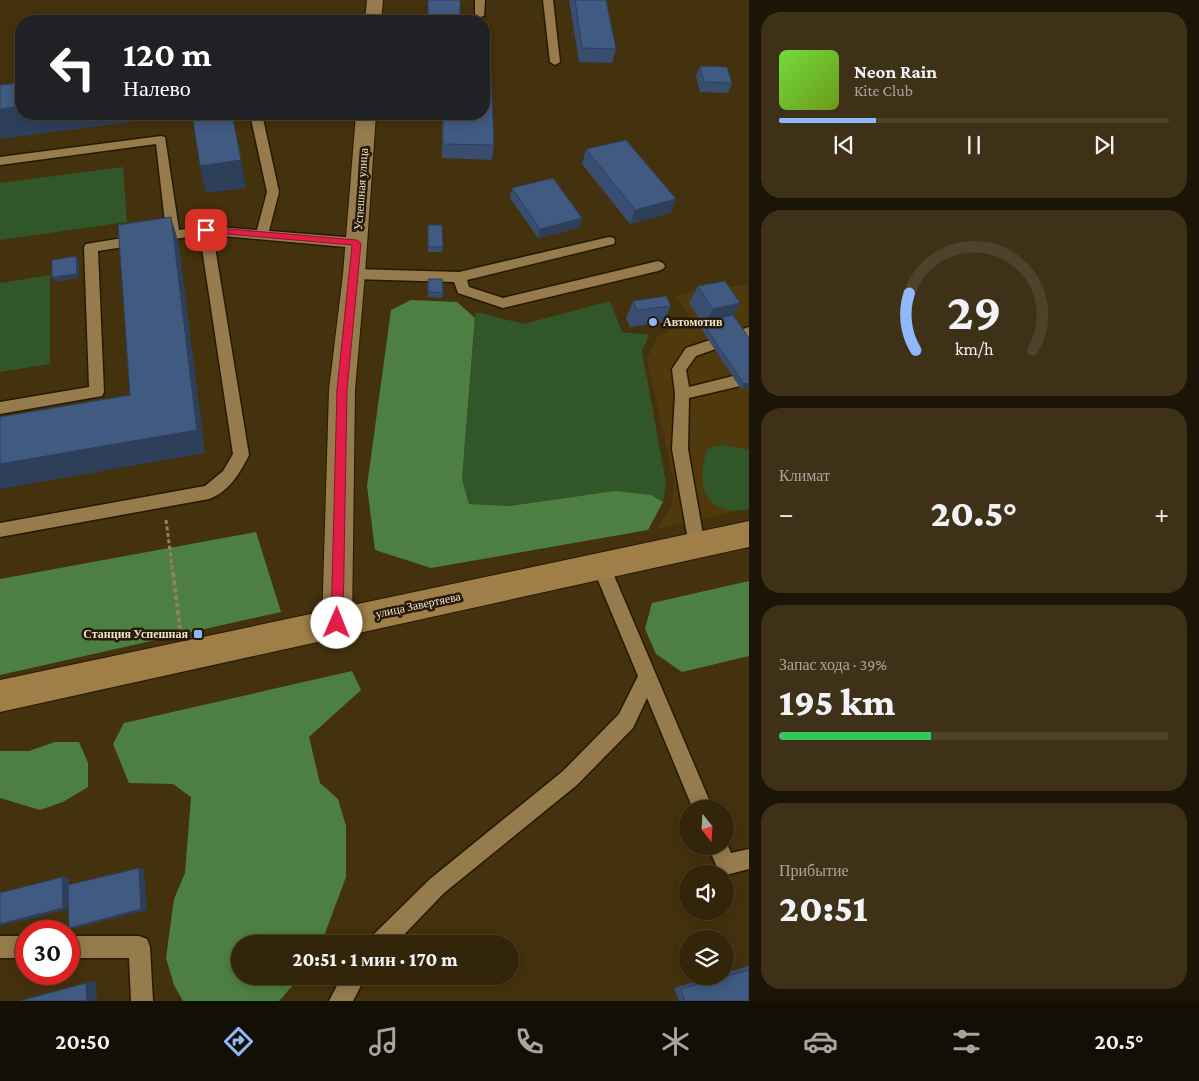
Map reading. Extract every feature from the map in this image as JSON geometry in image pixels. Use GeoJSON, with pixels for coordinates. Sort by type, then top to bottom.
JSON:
{"type":"FeatureCollection","features":[{"type":"Feature","properties":{"kind":"main road","name":"улица Завертяева"},"geometry":{"type":"LineString","coordinates":[[0,696],[749,534]]}},
{"type":"Feature","properties":{"kind":"street"},"geometry":{"type":"LineString","coordinates":[[374,15],[375,0]]}},
{"type":"Feature","properties":{"kind":"street","name":"Успешная улица"},"geometry":{"type":"LineString","coordinates":[[337,623],[342,390],[357,243],[366,120]]}},
{"type":"Feature","properties":{"kind":"lane"},"geometry":{"type":"LineString","coordinates":[[480,0],[480,14]]}},
{"type":"Feature","properties":{"kind":"lane"},"geometry":{"type":"LineString","coordinates":[[548,0],[555,62]]}},
{"type":"Feature","properties":{"kind":"lane"},"geometry":{"type":"LineString","coordinates":[[257,120],[273,192],[262,235]]}},
{"type":"Feature","properties":{"kind":"lane"},"geometry":{"type":"LineString","coordinates":[[0,161],[161,140],[173,235]]}},
{"type":"Feature","properties":{"kind":"lane"},"geometry":{"type":"LineString","coordinates":[[0,530],[209,492],[229,476],[240,455],[206,230]]}},
{"type":"Feature","properties":{"kind":"lane"},"geometry":{"type":"LineString","coordinates":[[0,408],[97,392],[91,247],[206,230],[357,243]]}},
{"type":"Feature","properties":{"kind":"lane"},"geometry":{"type":"LineString","coordinates":[[354,274],[459,277],[609,241]]}},
{"type":"Feature","properties":{"kind":"lane"},"geometry":{"type":"LineString","coordinates":[[459,277],[463,290],[503,303],[658,266]]}},
{"type":"Feature","properties":{"kind":"lane"},"geometry":{"type":"LineString","coordinates":[[697,546],[680,449],[682,394],[679,369],[690,352],[749,332]]}},
{"type":"Feature","properties":{"kind":"lane"},"geometry":{"type":"LineString","coordinates":[[682,394],[749,378]]}},
{"type":"Feature","properties":{"kind":"lane"},"geometry":{"type":"LineString","coordinates":[[601,566],[699,800]]}},
{"type":"Feature","properties":{"kind":"lane"},"geometry":{"type":"LineString","coordinates":[[389,935],[437,886],[570,778],[626,721],[647,677]]}},
{"type":"Feature","properties":{"kind":"lane"},"geometry":{"type":"LineString","coordinates":[[722,855],[726,865],[749,859]]}},
{"type":"Feature","properties":{"kind":"lane"},"geometry":{"type":"LineString","coordinates":[[0,947],[15,947]]}},
{"type":"Feature","properties":{"kind":"lane"},"geometry":{"type":"LineString","coordinates":[[80,947],[139,947],[142,1001]]}},
{"type":"Feature","properties":{"kind":"lane"},"geometry":{"type":"LineString","coordinates":[[340,1001],[350,985]]}},
{"type":"Feature","properties":{"kind":"path"},"geometry":{"type":"LineString","coordinates":[[164,500],[180,629]]}},
{"type":"Feature","properties":{"kind":"shaded area"},"geometry":{"type":"Polygon","coordinates":[[[748,284],[749,509],[657,529],[672,505],[674,482],[647,359],[657,337],[678,325],[692,320],[676,295],[748,284]]]}},
{"type":"Feature","properties":{"kind":"green space"},"geometry":{"type":"Polygon","coordinates":[[[123,167],[127,222],[0,240],[0,183],[123,167]]]}},
{"type":"Feature","properties":{"kind":"green space"},"geometry":{"type":"Polygon","coordinates":[[[50,275],[50,364],[0,372],[0,283],[50,275]]]}},
{"type":"Feature","properties":{"kind":"green space"},"geometry":{"type":"Polygon","coordinates":[[[411,300],[457,302],[475,318],[462,479],[469,504],[509,506],[615,491],[651,495],[663,502],[648,530],[431,568],[375,550],[367,486],[391,310],[411,300]]]}},
{"type":"Feature","properties":{"kind":"green space"},"geometry":{"type":"Polygon","coordinates":[[[610,301],[622,332],[649,335],[642,351],[666,483],[663,502],[651,495],[587,495],[509,506],[469,504],[462,479],[476,312],[524,324],[610,301]]]}},
{"type":"Feature","properties":{"kind":"green space"},"geometry":{"type":"Polygon","coordinates":[[[721,445],[749,450],[749,509],[734,510],[722,508],[713,503],[707,495],[703,485],[702,474],[704,461],[708,448],[721,445]]]}},
{"type":"Feature","properties":{"kind":"green space"},"geometry":{"type":"Polygon","coordinates":[[[256,532],[281,612],[0,675],[0,579],[256,532]]]}},
{"type":"Feature","properties":{"kind":"green space"},"geometry":{"type":"Polygon","coordinates":[[[749,581],[749,656],[682,672],[656,654],[645,629],[652,603],[749,581]]]}},
{"type":"Feature","properties":{"kind":"green space"},"geometry":{"type":"Polygon","coordinates":[[[352,671],[361,690],[309,737],[320,783],[338,799],[346,826],[346,877],[324,935],[231,935],[231,985],[293,985],[279,1001],[183,1001],[174,985],[166,958],[174,899],[185,873],[191,797],[173,784],[129,783],[113,744],[124,723],[352,671]]]}},
{"type":"Feature","properties":{"kind":"green space"},"geometry":{"type":"Polygon","coordinates":[[[55,742],[79,742],[88,763],[88,787],[63,802],[40,810],[0,798],[0,751],[29,751],[55,742]]]}},
{"type":"Feature","properties":{"kind":"building"},"geometry":{"type":"Polygon","coordinates":[[[428,0],[460,0],[460,15],[428,15],[428,0]]]}},
{"type":"Feature","properties":{"kind":"building"},"geometry":{"type":"Polygon","coordinates":[[[575,0],[606,0],[616,49],[582,48],[575,0]]]}},
{"type":"Feature","properties":{"kind":"building"},"geometry":{"type":"Polygon","coordinates":[[[700,66],[727,67],[732,83],[704,82],[700,66]]]}},
{"type":"Feature","properties":{"kind":"building"},"geometry":{"type":"Polygon","coordinates":[[[491,73],[494,145],[443,144],[443,120],[490,120],[491,73]]]}},
{"type":"Feature","properties":{"kind":"building"},"geometry":{"type":"Polygon","coordinates":[[[15,84],[15,107],[0,109],[0,85],[15,84]]]}},
{"type":"Feature","properties":{"kind":"building"},"geometry":{"type":"Polygon","coordinates":[[[193,120],[233,120],[241,160],[200,166],[193,120]]]}},
{"type":"Feature","properties":{"kind":"building"},"geometry":{"type":"Polygon","coordinates":[[[626,140],[676,199],[635,210],[586,149],[626,140]]]}},
{"type":"Feature","properties":{"kind":"building"},"geometry":{"type":"Polygon","coordinates":[[[553,178],[582,218],[540,229],[512,188],[553,178]]]}},
{"type":"Feature","properties":{"kind":"building"},"geometry":{"type":"Polygon","coordinates":[[[171,217],[197,430],[0,464],[0,417],[130,395],[118,225],[171,217]]]}},
{"type":"Feature","properties":{"kind":"building"},"geometry":{"type":"Polygon","coordinates":[[[428,225],[442,225],[443,247],[428,247],[428,225]]]}},
{"type":"Feature","properties":{"kind":"building"},"geometry":{"type":"Polygon","coordinates":[[[76,256],[77,274],[52,277],[52,260],[76,256]]]}},
{"type":"Feature","properties":{"kind":"building"},"geometry":{"type":"Polygon","coordinates":[[[428,279],[442,279],[443,293],[428,292],[428,279]]]}},
{"type":"Feature","properties":{"kind":"building"},"geometry":{"type":"Polygon","coordinates":[[[725,281],[740,303],[713,309],[698,286],[725,281]]]}},
{"type":"Feature","properties":{"kind":"building"},"geometry":{"type":"Polygon","coordinates":[[[666,296],[671,306],[637,310],[633,301],[666,296]]]}},
{"type":"Feature","properties":{"kind":"building"},"geometry":{"type":"Polygon","coordinates":[[[733,315],[749,338],[749,383],[744,384],[702,322],[733,315]]]}},
{"type":"Feature","properties":{"kind":"building"},"geometry":{"type":"Polygon","coordinates":[[[139,868],[141,909],[80,925],[80,920],[69,920],[68,885],[139,868]]]}},
{"type":"Feature","properties":{"kind":"building"},"geometry":{"type":"Polygon","coordinates":[[[62,877],[63,908],[0,924],[0,893],[62,877]]]}},
{"type":"Feature","properties":{"kind":"building"},"geometry":{"type":"Polygon","coordinates":[[[749,970],[749,1001],[685,1001],[681,989],[695,985],[734,985],[734,974],[749,970]]]}},
{"type":"Feature","properties":{"kind":"building"},"geometry":{"type":"Polygon","coordinates":[[[86,983],[87,1001],[19,1001],[80,985],[86,983]]]}},
{"type":"Feature","properties":{"kind":"place","name":"Автомотив"},"geometry":{"type":"Point","coordinates":[653,322]}},
{"type":"Feature","properties":{"kind":"place","name":"Станция Успешная"},"geometry":{"type":"Point","coordinates":[198,634]}},
{"type":"Feature","properties":{"kind":"route"},"geometry":{"type":"LineString","coordinates":[[206,230],[357,243],[342,390],[337,623]]}}]}
